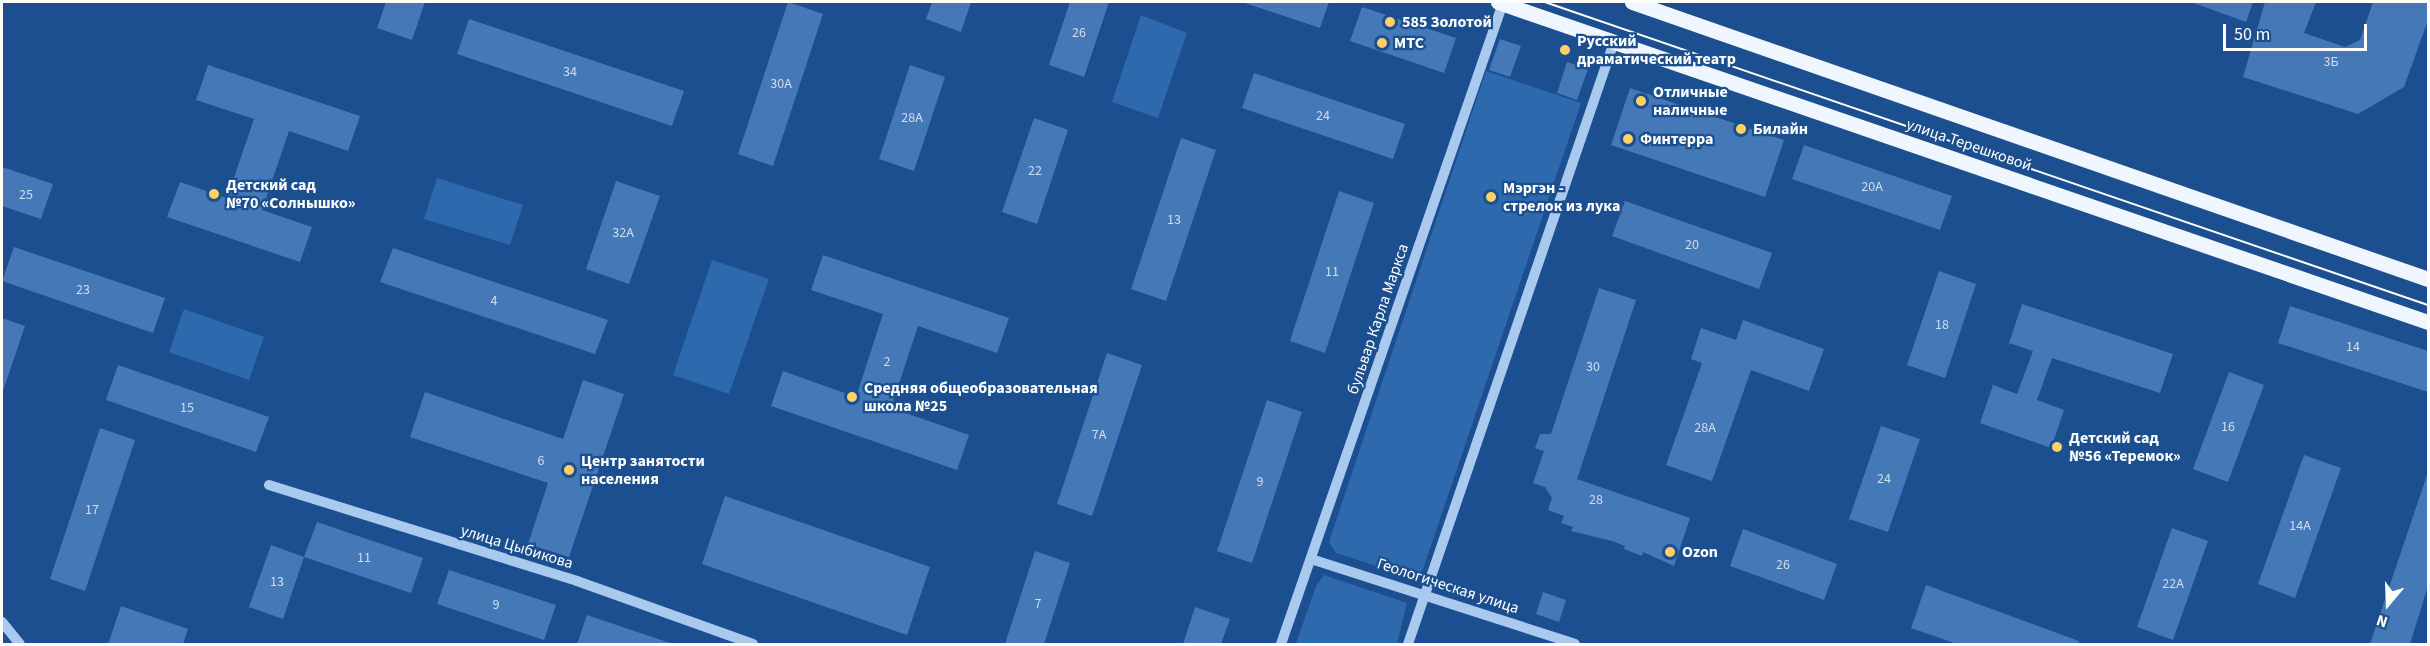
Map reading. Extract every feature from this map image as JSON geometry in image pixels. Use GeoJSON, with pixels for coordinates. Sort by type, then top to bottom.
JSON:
{"type":"FeatureCollection","features":[{"type":"Feature","properties":{"kind":"main road","name":"улица Терешковой"},"geometry":{"type":"LineString","coordinates":[[1500,2],[2428,322]]}},
{"type":"Feature","properties":{"kind":"main road","name":"улица Терешковой"},"geometry":{"type":"LineString","coordinates":[[1632,2],[2428,279]]}},
{"type":"Feature","properties":{"kind":"street","name":"бульвар Карла Маркса"},"geometry":{"type":"LineString","coordinates":[[1281,645],[1500,2]]}},
{"type":"Feature","properties":{"kind":"street"},"geometry":{"type":"LineString","coordinates":[[1408,645],[1614,42]]}},
{"type":"Feature","properties":{"kind":"street","name":"улица Цыбикова"},"geometry":{"type":"LineString","coordinates":[[269,485],[577,581],[753,645]]}},
{"type":"Feature","properties":{"kind":"street","name":"Геологическая улица"},"geometry":{"type":"LineString","coordinates":[[1311,559],[1426,594],[1540,639],[1575,645]]}},
{"type":"Feature","properties":{"kind":"street"},"geometry":{"type":"LineString","coordinates":[[2,622],[20,645]]}},
{"type":"Feature","properties":{"kind":"shaded area"},"geometry":{"type":"Polygon","coordinates":[[[1141,15],[1187,33],[1158,118],[1112,102],[1141,15]]]}},
{"type":"Feature","properties":{"kind":"shaded area"},"geometry":{"type":"Polygon","coordinates":[[[1486,71],[1581,103],[1423,569],[1418,575],[1408,576],[1336,553],[1329,542],[1486,71]]]}},
{"type":"Feature","properties":{"kind":"shaded area"},"geometry":{"type":"Polygon","coordinates":[[[437,178],[523,205],[510,245],[424,219],[437,178]]]}},
{"type":"Feature","properties":{"kind":"shaded area"},"geometry":{"type":"Polygon","coordinates":[[[712,260],[769,279],[729,394],[673,375],[712,260]]]}},
{"type":"Feature","properties":{"kind":"shaded area"},"geometry":{"type":"Polygon","coordinates":[[[184,309],[264,337],[249,380],[169,352],[184,309]]]}},
{"type":"Feature","properties":{"kind":"shaded area"},"geometry":{"type":"Polygon","coordinates":[[[1324,575],[1407,603],[1397,644],[1296,644],[1316,586],[1324,575]]]}},
{"type":"Feature","properties":{"kind":"building"},"geometry":{"type":"Polygon","coordinates":[[[386,2],[425,2],[412,40],[377,28],[386,2]]]}},
{"type":"Feature","properties":{"kind":"building"},"geometry":{"type":"Polygon","coordinates":[[[788,2],[823,14],[773,166],[738,154],[788,2]]]}},
{"type":"Feature","properties":{"kind":"building"},"geometry":{"type":"Polygon","coordinates":[[[932,2],[971,2],[961,32],[926,19],[932,2]]]}},
{"type":"Feature","properties":{"kind":"building"},"geometry":{"type":"Polygon","coordinates":[[[1070,2],[1109,2],[1084,77],[1049,65],[1070,2]]]}},
{"type":"Feature","properties":{"kind":"building"},"geometry":{"type":"Polygon","coordinates":[[[1242,2],[1329,2],[1320,28],[1242,2]]]}},
{"type":"Feature","properties":{"kind":"building"},"geometry":{"type":"Polygon","coordinates":[[[2191,2],[2253,2],[2246,22],[2191,2]]]}},
{"type":"Feature","properties":{"kind":"building"},"geometry":{"type":"Polygon","coordinates":[[[2265,2],[2316,2],[2304,33],[2345,47],[2360,40],[2373,2],[2428,2],[2428,20],[2404,87],[2358,114],[2243,77],[2265,2]]]}},
{"type":"Feature","properties":{"kind":"building"},"geometry":{"type":"Polygon","coordinates":[[[1362,7],[1456,38],[1444,73],[1350,41],[1362,7]]]}},
{"type":"Feature","properties":{"kind":"building"},"geometry":{"type":"Polygon","coordinates":[[[469,19],[684,91],[672,126],[457,54],[469,19]]]}},
{"type":"Feature","properties":{"kind":"building"},"geometry":{"type":"Polygon","coordinates":[[[1500,39],[1521,46],[1510,77],[1489,70],[1500,39]]]}},
{"type":"Feature","properties":{"kind":"building"},"geometry":{"type":"Polygon","coordinates":[[[1567,62],[1588,69],[1577,100],[1557,93],[1567,62]]]}},
{"type":"Feature","properties":{"kind":"building"},"geometry":{"type":"Polygon","coordinates":[[[208,65],[360,116],[348,151],[289,131],[262,210],[312,227],[300,262],[167,217],[180,182],[227,198],[254,119],[196,100],[208,65]]]}},
{"type":"Feature","properties":{"kind":"building"},"geometry":{"type":"Polygon","coordinates":[[[910,65],[945,77],[914,171],[879,159],[910,65]]]}},
{"type":"Feature","properties":{"kind":"building"},"geometry":{"type":"Polygon","coordinates":[[[1254,73],[1405,124],[1393,159],[1242,108],[1254,73]]]}},
{"type":"Feature","properties":{"kind":"building"},"geometry":{"type":"Polygon","coordinates":[[[1630,88],[1784,140],[1765,197],[1611,145],[1630,88]]]}},
{"type":"Feature","properties":{"kind":"building"},"geometry":{"type":"Polygon","coordinates":[[[1034,118],[1068,130],[1037,224],[1002,212],[1034,118]]]}},
{"type":"Feature","properties":{"kind":"building"},"geometry":{"type":"Polygon","coordinates":[[[1181,138],[1216,150],[1166,301],[1131,289],[1181,138]]]}},
{"type":"Feature","properties":{"kind":"building"},"geometry":{"type":"Polygon","coordinates":[[[1804,145],[1952,196],[1940,230],[1792,179],[1804,145]]]}},
{"type":"Feature","properties":{"kind":"building"},"geometry":{"type":"Polygon","coordinates":[[[2,167],[53,184],[41,219],[2,206],[2,167]]]}},
{"type":"Feature","properties":{"kind":"building"},"geometry":{"type":"Polygon","coordinates":[[[616,181],[660,196],[629,284],[586,269],[616,181]]]}},
{"type":"Feature","properties":{"kind":"building"},"geometry":{"type":"Polygon","coordinates":[[[1339,191],[1374,203],[1325,353],[1290,341],[1339,191]]]}},
{"type":"Feature","properties":{"kind":"building"},"geometry":{"type":"Polygon","coordinates":[[[1625,201],[1772,253],[1759,289],[1612,236],[1625,201]]]}},
{"type":"Feature","properties":{"kind":"building"},"geometry":{"type":"Polygon","coordinates":[[[14,247],[165,298],[153,333],[2,281],[14,247]]]}},
{"type":"Feature","properties":{"kind":"building"},"geometry":{"type":"Polygon","coordinates":[[[393,248],[608,320],[595,354],[380,282],[393,248]]]}},
{"type":"Feature","properties":{"kind":"building"},"geometry":{"type":"Polygon","coordinates":[[[823,255],[1009,318],[997,353],[918,326],[891,408],[969,435],[957,470],[771,406],[783,371],[856,397],[883,314],[811,290],[823,255]]]}},
{"type":"Feature","properties":{"kind":"building"},"geometry":{"type":"Polygon","coordinates":[[[1939,271],[1976,284],[1945,378],[1907,365],[1939,271]]]}},
{"type":"Feature","properties":{"kind":"building"},"geometry":{"type":"Polygon","coordinates":[[[1599,288],[1636,300],[1577,479],[1690,518],[1674,566],[1643,552],[1642,556],[1624,549],[1625,546],[1612,541],[1571,531],[1573,527],[1561,523],[1564,516],[1548,510],[1552,498],[1545,487],[1533,483],[1544,451],[1535,448],[1540,434],[1551,434],[1599,288]]]}},
{"type":"Feature","properties":{"kind":"building"},"geometry":{"type":"Polygon","coordinates":[[[2022,304],[2173,354],[2160,393],[2052,358],[2037,400],[2064,410],[2051,448],[1980,423],[1993,385],[2017,394],[2033,351],[2009,343],[2022,304]]]}},
{"type":"Feature","properties":{"kind":"building"},"geometry":{"type":"Polygon","coordinates":[[[2290,306],[2428,351],[2428,392],[2278,343],[2290,306]]]}},
{"type":"Feature","properties":{"kind":"building"},"geometry":{"type":"Polygon","coordinates":[[[2,318],[25,326],[2,394],[2,318]]]}},
{"type":"Feature","properties":{"kind":"building"},"geometry":{"type":"Polygon","coordinates":[[[1743,320],[1824,349],[1809,391],[1751,370],[1712,481],[1666,465],[1702,363],[1691,359],[1701,328],[1736,340],[1743,320]]]}},
{"type":"Feature","properties":{"kind":"building"},"geometry":{"type":"Polygon","coordinates":[[[1107,353],[1142,365],[1092,516],[1057,504],[1107,353]]]}},
{"type":"Feature","properties":{"kind":"building"},"geometry":{"type":"Polygon","coordinates":[[[118,365],[269,417],[256,452],[106,400],[118,365]]]}},
{"type":"Feature","properties":{"kind":"building"},"geometry":{"type":"Polygon","coordinates":[[[2229,372],[2264,385],[2228,482],[2193,469],[2229,372]]]}},
{"type":"Feature","properties":{"kind":"building"},"geometry":{"type":"Polygon","coordinates":[[[583,380],[624,394],[569,557],[528,544],[548,483],[410,437],[425,392],[563,439],[583,380]]]}},
{"type":"Feature","properties":{"kind":"building"},"geometry":{"type":"Polygon","coordinates":[[[1267,400],[1302,412],[1252,563],[1217,551],[1267,400]]]}},
{"type":"Feature","properties":{"kind":"building"},"geometry":{"type":"Polygon","coordinates":[[[1881,426],[1920,439],[1888,532],[1849,519],[1881,426]]]}},
{"type":"Feature","properties":{"kind":"building"},"geometry":{"type":"Polygon","coordinates":[[[100,428],[135,440],[85,591],[50,579],[100,428]]]}},
{"type":"Feature","properties":{"kind":"building"},"geometry":{"type":"Polygon","coordinates":[[[2304,455],[2341,468],[2295,598],[2258,584],[2304,455]]]}},
{"type":"Feature","properties":{"kind":"building"},"geometry":{"type":"Polygon","coordinates":[[[2428,472],[2428,586],[2410,644],[2370,644],[2428,472]]]}},
{"type":"Feature","properties":{"kind":"building"},"geometry":{"type":"Polygon","coordinates":[[[725,496],[930,567],[907,635],[702,564],[725,496]]]}},
{"type":"Feature","properties":{"kind":"building"},"geometry":{"type":"Polygon","coordinates":[[[317,522],[423,558],[411,593],[304,557],[317,522]]]}},
{"type":"Feature","properties":{"kind":"building"},"geometry":{"type":"Polygon","coordinates":[[[2172,528],[2208,541],[2173,640],[2137,627],[2172,528]]]}},
{"type":"Feature","properties":{"kind":"building"},"geometry":{"type":"Polygon","coordinates":[[[1743,529],[1837,564],[1824,600],[1730,566],[1743,529]]]}},
{"type":"Feature","properties":{"kind":"building"},"geometry":{"type":"Polygon","coordinates":[[[271,545],[304,557],[283,619],[249,607],[271,545]]]}},
{"type":"Feature","properties":{"kind":"building"},"geometry":{"type":"Polygon","coordinates":[[[1035,551],[1070,563],[1044,644],[1005,644],[1035,551]]]}},
{"type":"Feature","properties":{"kind":"building"},"geometry":{"type":"Polygon","coordinates":[[[449,570],[556,605],[544,640],[437,604],[449,570]]]}},
{"type":"Feature","properties":{"kind":"building"},"geometry":{"type":"Polygon","coordinates":[[[1926,585],[2079,641],[2078,644],[1957,644],[1911,628],[1926,585]]]}},
{"type":"Feature","properties":{"kind":"building"},"geometry":{"type":"Polygon","coordinates":[[[1543,592],[1566,600],[1559,622],[1536,614],[1543,592]]]}},
{"type":"Feature","properties":{"kind":"building"},"geometry":{"type":"Polygon","coordinates":[[[121,606],[188,629],[183,644],[108,644],[121,606]]]}},
{"type":"Feature","properties":{"kind":"building"},"geometry":{"type":"Polygon","coordinates":[[[1195,607],[1230,619],[1221,644],[1183,644],[1195,607]]]}},
{"type":"Feature","properties":{"kind":"building"},"geometry":{"type":"Polygon","coordinates":[[[587,615],[673,644],[577,644],[587,615]]]}},
{"type":"Feature","properties":{"kind":"tram line"},"geometry":{"type":"LineString","coordinates":[[1545,2],[2428,305]]}},
{"type":"Feature","properties":{"kind":"place","name":"585 Золотой"},"geometry":{"type":"Point","coordinates":[1390,22]}},
{"type":"Feature","properties":{"kind":"place","name":"МТС"},"geometry":{"type":"Point","coordinates":[1382,43]}},
{"type":"Feature","properties":{"kind":"place","name":"Русский драматический театр"},"geometry":{"type":"Point","coordinates":[1565,50]}},
{"type":"Feature","properties":{"kind":"place","name":"Отличные наличные"},"geometry":{"type":"Point","coordinates":[1641,101]}},
{"type":"Feature","properties":{"kind":"place","name":"Билайн"},"geometry":{"type":"Point","coordinates":[1741,129]}},
{"type":"Feature","properties":{"kind":"place","name":"Финтерра"},"geometry":{"type":"Point","coordinates":[1628,139]}},
{"type":"Feature","properties":{"kind":"place","name":"Детский сад №70 «Солнышко»"},"geometry":{"type":"Point","coordinates":[214,194]}},
{"type":"Feature","properties":{"kind":"place","name":"Мэргэн - стрелок из лука"},"geometry":{"type":"Point","coordinates":[1491,197]}},
{"type":"Feature","properties":{"kind":"place","name":"Средняя общеобразовательная школа №25"},"geometry":{"type":"Point","coordinates":[852,397]}},
{"type":"Feature","properties":{"kind":"place","name":"Детский сад №56 «Теремок»"},"geometry":{"type":"Point","coordinates":[2057,447]}},
{"type":"Feature","properties":{"kind":"place","name":"Центр занятости населения"},"geometry":{"type":"Point","coordinates":[569,470]}},
{"type":"Feature","properties":{"kind":"place","name":"Ozon"},"geometry":{"type":"Point","coordinates":[1670,552]}}]}
